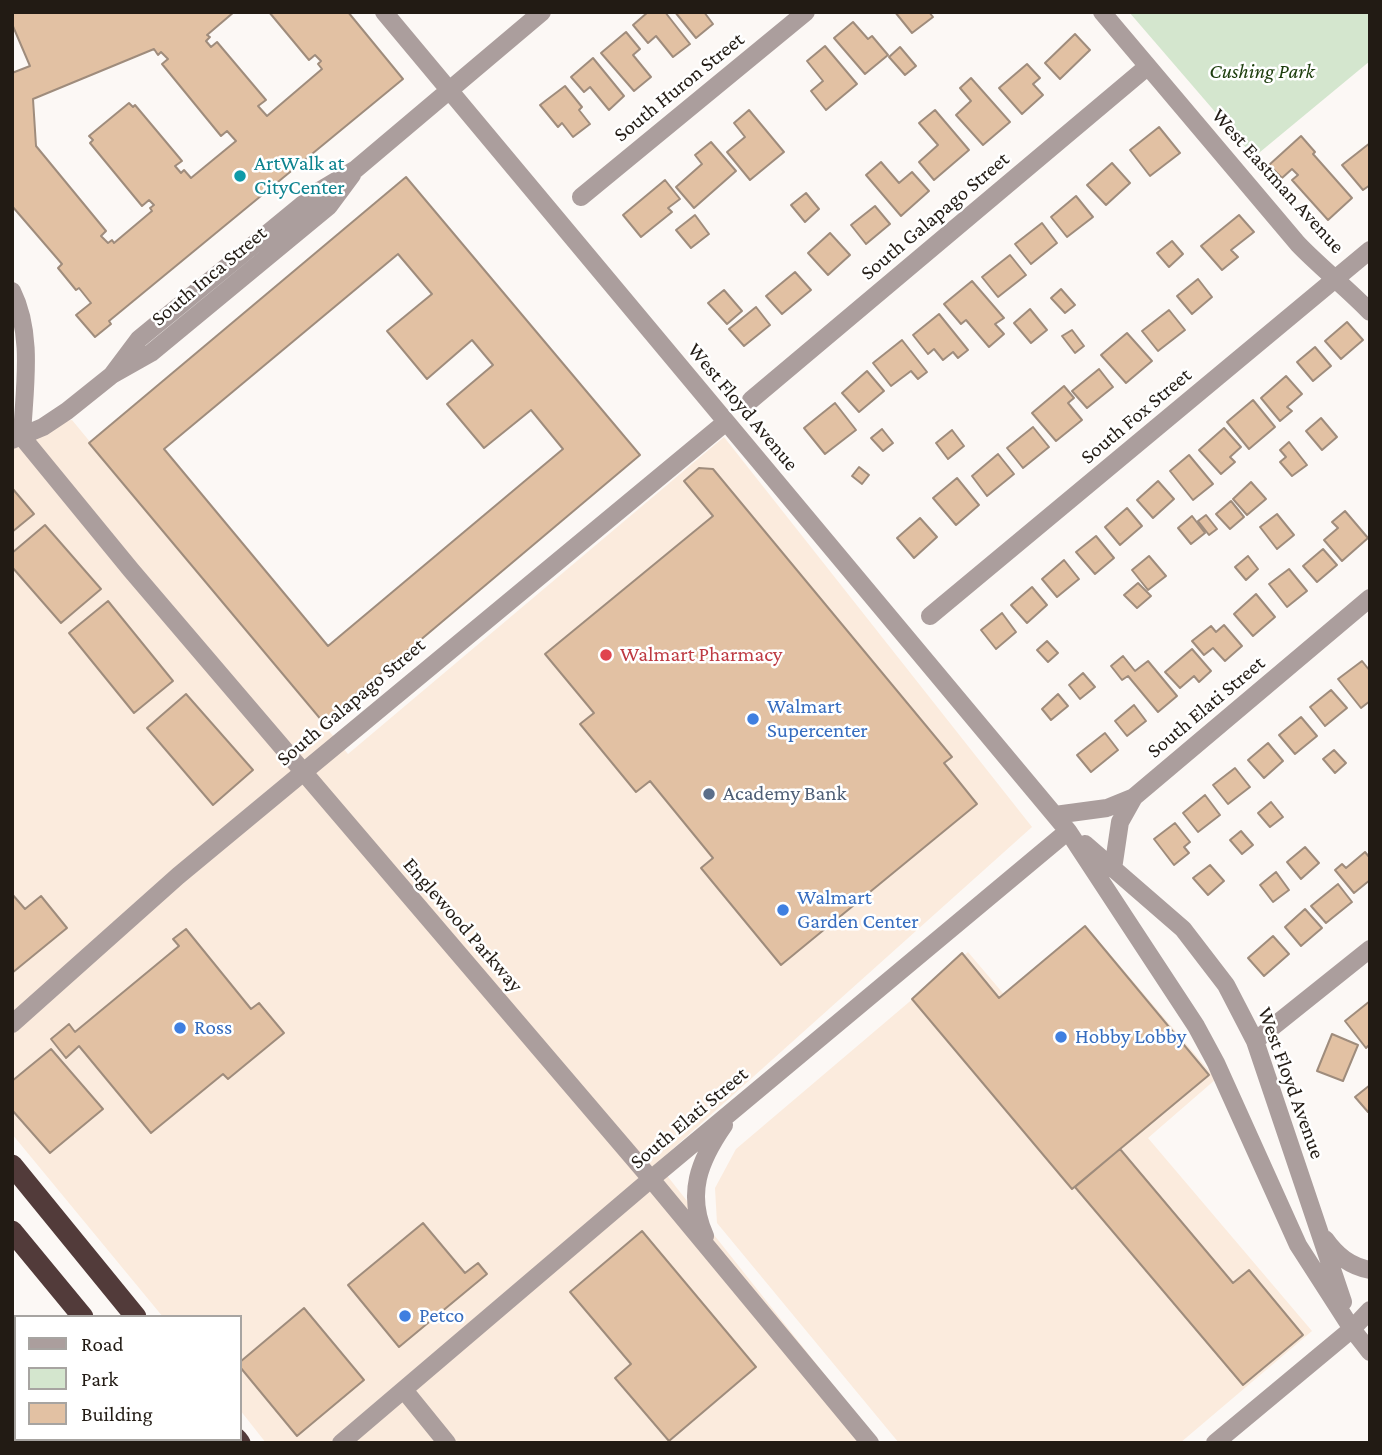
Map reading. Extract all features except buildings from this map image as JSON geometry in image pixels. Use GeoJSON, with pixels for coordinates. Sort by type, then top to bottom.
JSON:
{"type":"FeatureCollection","features":[{"type":"Feature","properties":{"kind":"highway"},"geometry":{"type":"LineString","coordinates":[[12,1165],[134,1315]]}},
{"type":"Feature","properties":{"kind":"highway"},"geometry":{"type":"LineString","coordinates":[[12,1231],[80,1315]]}},
{"type":"Feature","properties":{"kind":"street","name":"West Floyd Avenue"},"geometry":{"type":"LineString","coordinates":[[384,12],[1068,831],[1196,1026],[1221,1073],[1298,1245],[1370,1352]]}},
{"type":"Feature","properties":{"kind":"street","name":"South Inca Street"},"geometry":{"type":"LineString","coordinates":[[17,438],[43,427],[112,375],[139,339],[319,191],[356,169],[542,12]]}},
{"type":"Feature","properties":{"kind":"street","name":"South Huron Street"},"geometry":{"type":"LineString","coordinates":[[580,197],[806,12]]}},
{"type":"Feature","properties":{"kind":"street","name":"West Eastman Avenue"},"geometry":{"type":"LineString","coordinates":[[1102,12],[1298,244],[1319,267],[1337,278],[1370,312]]}},
{"type":"Feature","properties":{"kind":"street","name":"South Galapago Street"},"geometry":{"type":"LineString","coordinates":[[751,400],[1147,67]]}},
{"type":"Feature","properties":{"kind":"street","name":"South Fox Street"},"geometry":{"type":"LineString","coordinates":[[930,616],[1370,250]]}},
{"type":"Feature","properties":{"kind":"street"},"geometry":{"type":"LineString","coordinates":[[12,291],[23,319],[26,349],[17,438]]}},
{"type":"Feature","properties":{"kind":"street","name":"South Galapago Street"},"geometry":{"type":"LineString","coordinates":[[12,1024],[178,876],[726,422]]}},
{"type":"Feature","properties":{"kind":"street","name":"Englewood Parkway"},"geometry":{"type":"LineString","coordinates":[[17,438],[650,1179],[870,1443]]}},
{"type":"Feature","properties":{"kind":"street","name":"South Elati Street"},"geometry":{"type":"LineString","coordinates":[[1055,815],[1107,808],[1134,797],[1370,598]]}},
{"type":"Feature","properties":{"kind":"street"},"geometry":{"type":"LineString","coordinates":[[1113,869],[1120,822],[1134,797]]}},
{"type":"Feature","properties":{"kind":"street","name":"West Floyd Avenue"},"geometry":{"type":"LineString","coordinates":[[1068,831],[1183,929],[1226,985],[1255,1041],[1352,1329]]}},
{"type":"Feature","properties":{"kind":"street","name":"South Elati Street"},"geometry":{"type":"LineString","coordinates":[[341,1443],[650,1179],[1068,831]]}},
{"type":"Feature","properties":{"kind":"street"},"geometry":{"type":"LineString","coordinates":[[1255,1041],[1370,949]]}},
{"type":"Feature","properties":{"kind":"street"},"geometry":{"type":"LineString","coordinates":[[719,1261],[697,1216],[696,1187],[707,1153],[739,1105]]}},
{"type":"Feature","properties":{"kind":"street"},"geometry":{"type":"LineString","coordinates":[[1319,1231],[1343,1259],[1356,1267],[1370,1270]]}},
{"type":"Feature","properties":{"kind":"street"},"geometry":{"type":"LineString","coordinates":[[1215,1443],[1352,1329],[1370,1310]]}},
{"type":"Feature","properties":{"kind":"street"},"geometry":{"type":"LineString","coordinates":[[404,1390],[447,1443]]}},
{"type":"Feature","properties":{"kind":"shaded area"},"geometry":{"type":"Polygon","coordinates":[[[72,420],[348,754],[724,437],[1032,827],[657,1163],[879,1443],[266,1443],[242,1413],[242,1315],[161,1315],[12,1134],[12,428],[72,420]]]}},
{"type":"Feature","properties":{"kind":"shaded area"},"geometry":{"type":"Polygon","coordinates":[[[1088,928],[1216,1079],[1148,1138],[1312,1331],[1180,1443],[899,1443],[717,1223],[715,1188],[736,1149],[968,952],[1007,998],[1088,928]]]}},
{"type":"Feature","properties":{"kind":"shaded area"},"geometry":{"type":"Polygon","coordinates":[[[14,1390],[14,1441],[175,1443],[12,1443],[14,1390]]]}},
{"type":"Feature","properties":{"kind":"green space","name":"Cushing Park"},"geometry":{"type":"Polygon","coordinates":[[[1129,12],[1370,12],[1370,61],[1254,157],[1129,12]]]}},
{"type":"Feature","properties":{"kind":"place","name":"ArtWalk at CityCenter"},"geometry":{"type":"Point","coordinates":[240,176]}},
{"type":"Feature","properties":{"kind":"place","name":"Walmart Pharmacy"},"geometry":{"type":"Point","coordinates":[606,655]}},
{"type":"Feature","properties":{"kind":"place","name":"Walmart Supercenter"},"geometry":{"type":"Point","coordinates":[753,719]}},
{"type":"Feature","properties":{"kind":"place","name":"Academy Bank"},"geometry":{"type":"Point","coordinates":[709,794]}},
{"type":"Feature","properties":{"kind":"place","name":"Walmart Garden Center"},"geometry":{"type":"Point","coordinates":[783,910]}},
{"type":"Feature","properties":{"kind":"place","name":"Ross"},"geometry":{"type":"Point","coordinates":[180,1028]}},
{"type":"Feature","properties":{"kind":"place","name":"Hobby Lobby"},"geometry":{"type":"Point","coordinates":[1061,1037]}},
{"type":"Feature","properties":{"kind":"place","name":"Petco"},"geometry":{"type":"Point","coordinates":[405,1316]}}]}
